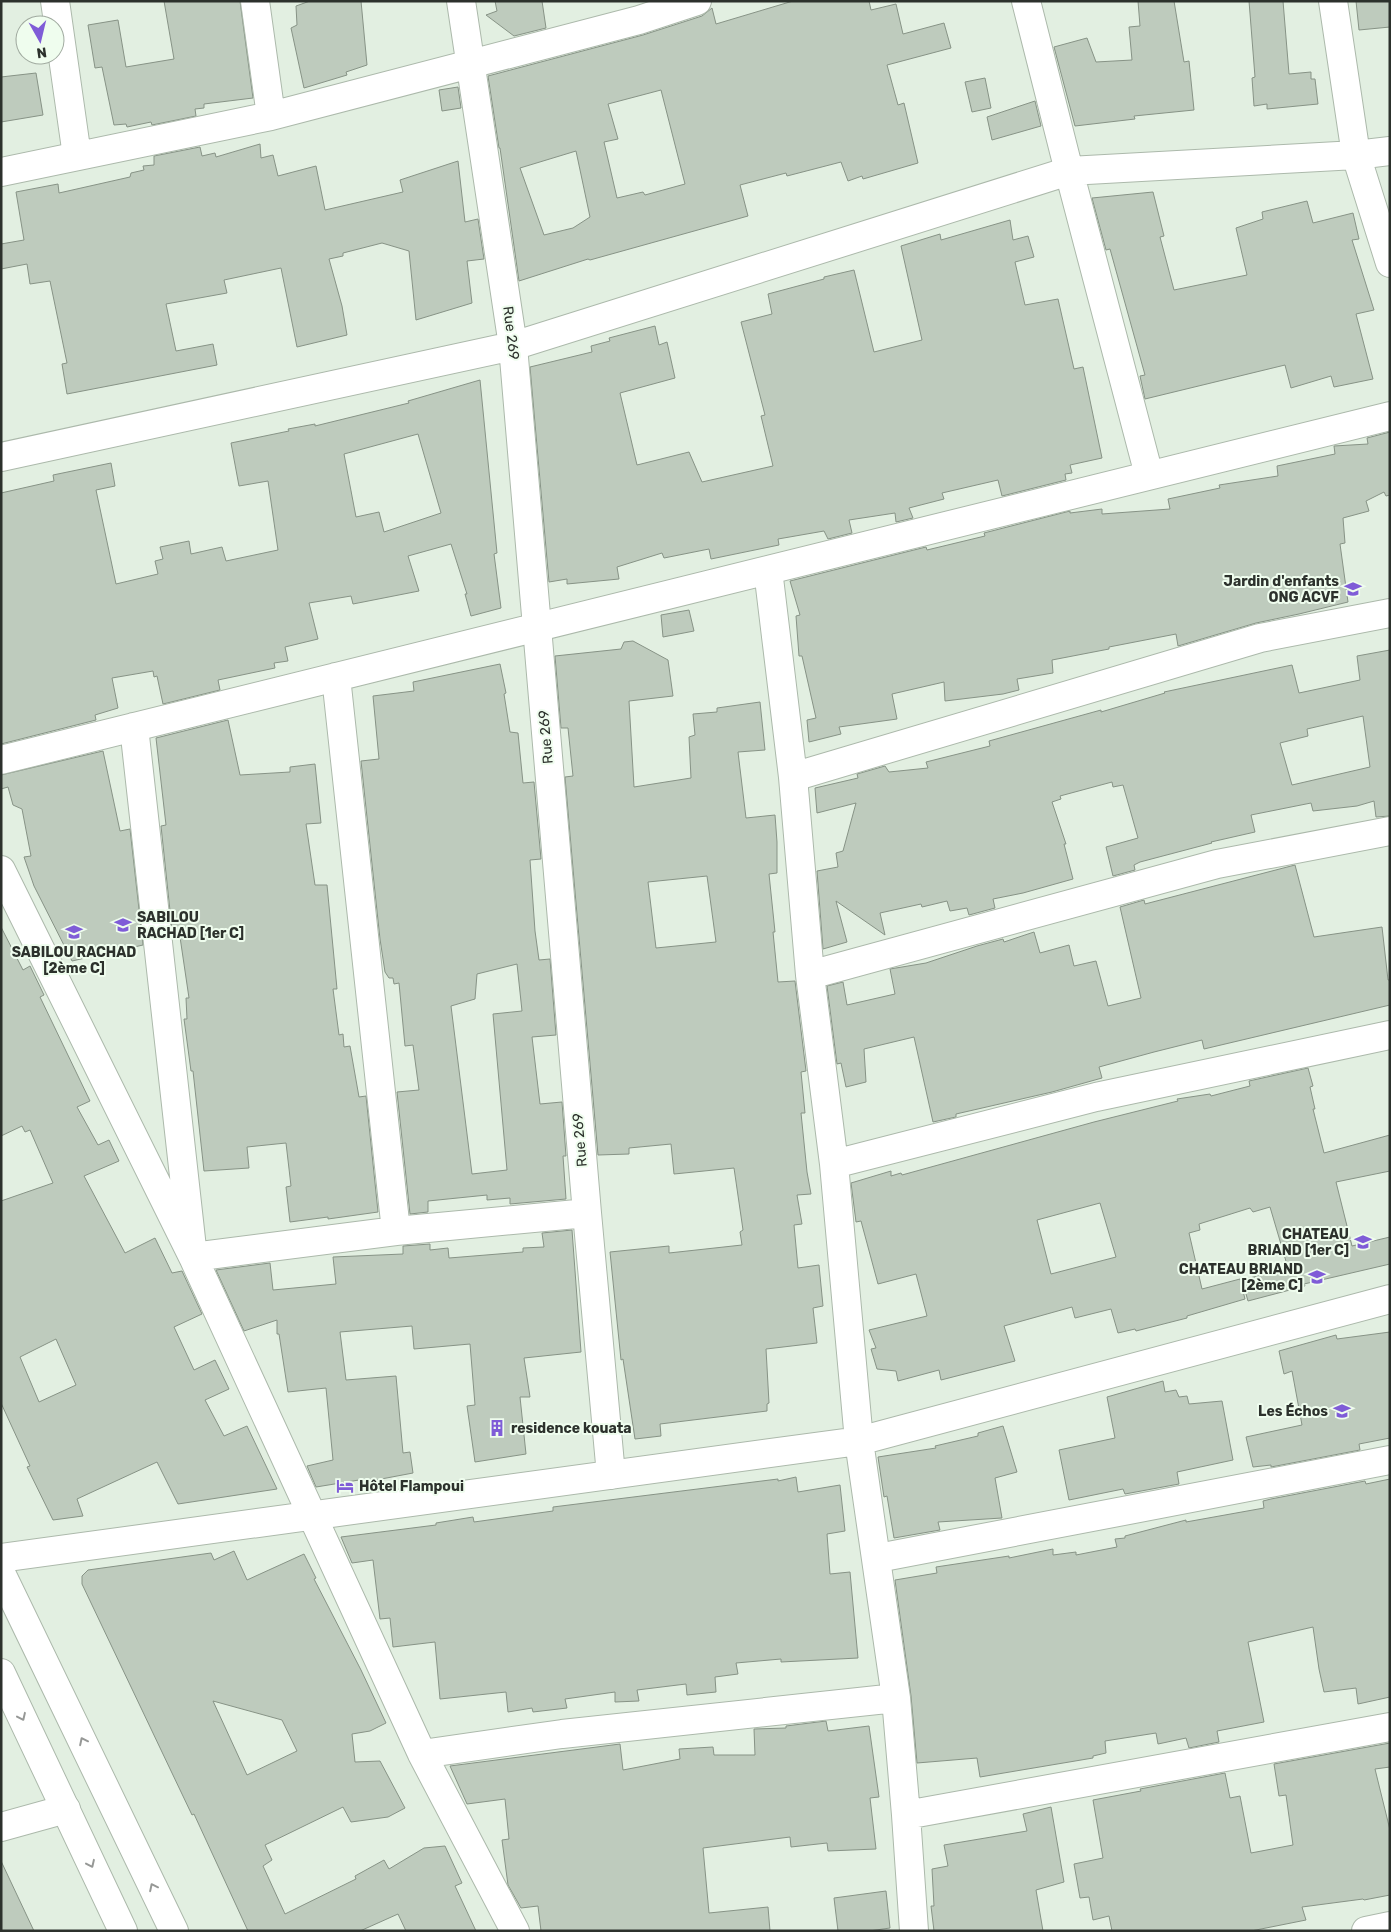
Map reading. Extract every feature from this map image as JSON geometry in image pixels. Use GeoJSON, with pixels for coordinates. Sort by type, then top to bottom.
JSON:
{"type":"FeatureCollection","features":[{"type":"Feature","properties":{"kind":"main road"},"geometry":{"type":"LineString","coordinates":[[55,1],[77,156]]}},
{"type":"Feature","properties":{"kind":"main road"},"geometry":{"type":"LineString","coordinates":[[255,1],[271,116]]}},
{"type":"Feature","properties":{"kind":"main road","name":"Rue 269"},"geometry":{"type":"LineString","coordinates":[[461,1],[513,346],[611,1474]]}},
{"type":"Feature","properties":{"kind":"main road"},"geometry":{"type":"LineString","coordinates":[[1,172],[271,116],[470,64],[637,11],[696,1]]}},
{"type":"Feature","properties":{"kind":"main road"},"geometry":{"type":"LineString","coordinates":[[1026,1],[1149,475]]}},
{"type":"Feature","properties":{"kind":"main road"},"geometry":{"type":"LineString","coordinates":[[1333,1],[1356,155],[1390,263]]}},
{"type":"Feature","properties":{"kind":"main road"},"geometry":{"type":"LineString","coordinates":[[1,458],[513,346],[1069,171],[1356,155],[1390,151]]}},
{"type":"Feature","properties":{"kind":"main road"},"geometry":{"type":"LineString","coordinates":[[1,760],[1390,416]]}},
{"type":"Feature","properties":{"kind":"main road"},"geometry":{"type":"LineString","coordinates":[[768,570],[793,777],[810,974],[834,1164],[859,1441],[878,1558],[896,1698],[914,1931]]}},
{"type":"Feature","properties":{"kind":"main road"},"geometry":{"type":"LineString","coordinates":[[793,777],[1260,638],[1390,613]]}},
{"type":"Feature","properties":{"kind":"main road"},"geometry":{"type":"LineString","coordinates":[[336,677],[396,1231]]}},
{"type":"Feature","properties":{"kind":"main road"},"geometry":{"type":"LineString","coordinates":[[134,727],[192,1257]]}},
{"type":"Feature","properties":{"kind":"main road"},"geometry":{"type":"LineString","coordinates":[[810,974],[1217,864],[1390,831]]}},
{"type":"Feature","properties":{"kind":"main road"},"geometry":{"type":"LineString","coordinates":[[1,870],[192,1257],[422,1754],[514,1931]]}},
{"type":"Feature","properties":{"kind":"main road"},"geometry":{"type":"LineString","coordinates":[[834,1164],[1096,1097],[1390,1035]]}},
{"type":"Feature","properties":{"kind":"main road"},"geometry":{"type":"LineString","coordinates":[[192,1257],[396,1231],[587,1213]]}},
{"type":"Feature","properties":{"kind":"main road"},"geometry":{"type":"LineString","coordinates":[[1,1558],[859,1441],[1390,1299]]}},
{"type":"Feature","properties":{"kind":"main road"},"geometry":{"type":"LineString","coordinates":[[878,1558],[1390,1460]]}},
{"type":"Feature","properties":{"kind":"main road"},"geometry":{"type":"LineString","coordinates":[[1,1573],[174,1931]]}},
{"type":"Feature","properties":{"kind":"main road"},"geometry":{"type":"LineString","coordinates":[[1,1673],[123,1931]]}},
{"type":"Feature","properties":{"kind":"main road"},"geometry":{"type":"LineString","coordinates":[[422,1754],[562,1734],[896,1698]]}},
{"type":"Feature","properties":{"kind":"main road"},"geometry":{"type":"LineString","coordinates":[[906,1815],[1390,1727]]}},
{"type":"Feature","properties":{"kind":"main road"},"geometry":{"type":"LineString","coordinates":[[1,1827],[66,1809]]}},
{"type":"Feature","properties":{"kind":"main road"},"geometry":{"type":"LineString","coordinates":[[1366,1931],[1390,1926]]}},
{"type":"Feature","properties":{"kind":"building"},"geometry":{"type":"Polygon","coordinates":[[[164,1],[240,1],[253,98],[204,104],[204,108],[195,109],[196,116],[152,125],[151,122],[127,127],[126,124],[114,125],[102,67],[95,68],[88,25],[118,20],[126,67],[174,59],[164,1]]]}},
{"type":"Feature","properties":{"kind":"building"},"geometry":{"type":"Polygon","coordinates":[[[310,1],[361,1],[367,65],[346,72],[347,75],[304,88],[291,28],[297,25],[296,6],[310,1]]]}},
{"type":"Feature","properties":{"kind":"building"},"geometry":{"type":"Polygon","coordinates":[[[495,1],[542,1],[546,28],[514,36],[486,15],[497,11],[495,1]]]}},
{"type":"Feature","properties":{"kind":"building"},"geometry":{"type":"Polygon","coordinates":[[[793,1],[869,1],[871,10],[896,4],[903,34],[944,23],[951,48],[887,65],[898,105],[904,103],[918,163],[863,179],[862,176],[848,181],[841,162],[787,176],[786,173],[740,185],[748,216],[588,259],[519,281],[488,76],[643,35],[702,16],[712,8],[716,24],[793,1]],[[661,90],[608,104],[618,139],[604,142],[617,198],[643,192],[645,195],[685,184],[661,90]],[[576,151],[520,168],[544,235],[573,228],[590,217],[576,151]]]}},
{"type":"Feature","properties":{"kind":"building"},"geometry":{"type":"Polygon","coordinates":[[[1138,1],[1174,1],[1184,62],[1189,61],[1194,110],[1134,116],[1135,119],[1075,126],[1054,47],[1087,38],[1096,62],[1132,60],[1129,27],[1140,26],[1138,1]]]}},
{"type":"Feature","properties":{"kind":"building"},"geometry":{"type":"Polygon","coordinates":[[[1249,1],[1283,1],[1289,74],[1311,72],[1311,79],[1315,79],[1318,104],[1267,109],[1267,104],[1254,106],[1252,78],[1255,77],[1249,1]]]}},
{"type":"Feature","properties":{"kind":"building"},"geometry":{"type":"Polygon","coordinates":[[[1356,1],[1390,1],[1390,27],[1359,30],[1356,1]]]}},
{"type":"Feature","properties":{"kind":"building"},"geometry":{"type":"Polygon","coordinates":[[[36,73],[43,115],[1,122],[1,77],[36,73]]]}},
{"type":"Feature","properties":{"kind":"building"},"geometry":{"type":"Polygon","coordinates":[[[985,78],[991,108],[972,112],[965,82],[985,78]]]}},
{"type":"Feature","properties":{"kind":"building"},"geometry":{"type":"Polygon","coordinates":[[[458,87],[461,108],[442,111],[439,90],[458,87]]]}},
{"type":"Feature","properties":{"kind":"building"},"geometry":{"type":"Polygon","coordinates":[[[1035,101],[1041,126],[992,140],[987,117],[1035,101]]]}},
{"type":"Feature","properties":{"kind":"building"},"geometry":{"type":"Polygon","coordinates":[[[260,144],[261,158],[273,155],[278,176],[316,166],[325,210],[403,192],[400,180],[458,161],[465,222],[478,219],[484,259],[467,261],[472,303],[416,320],[409,251],[382,243],[343,253],[343,256],[329,259],[342,306],[347,335],[297,347],[281,268],[224,280],[227,293],[166,304],[176,351],[213,344],[217,365],[67,394],[62,364],[67,363],[50,281],[30,284],[27,264],[1,269],[1,244],[24,240],[16,192],[58,184],[59,193],[130,177],[131,173],[144,170],[143,166],[154,165],[154,156],[200,147],[202,156],[215,153],[216,157],[260,144]]]}},
{"type":"Feature","properties":{"kind":"building"},"geometry":{"type":"Polygon","coordinates":[[[1153,192],[1164,236],[1160,237],[1174,290],[1247,275],[1236,228],[1263,219],[1262,212],[1307,201],[1313,223],[1353,213],[1359,239],[1352,240],[1374,310],[1356,314],[1373,379],[1334,387],[1331,376],[1291,388],[1285,365],[1145,399],[1140,376],[1145,375],[1110,249],[1106,250],[1092,198],[1153,192]]]}},
{"type":"Feature","properties":{"kind":"building"},"geometry":{"type":"Polygon","coordinates":[[[1010,220],[1013,240],[1028,236],[1034,257],[1015,262],[1025,305],[1058,299],[1074,369],[1083,367],[1102,458],[1070,465],[1072,473],[1065,474],[1066,480],[1002,496],[998,480],[942,493],[944,499],[909,508],[913,518],[896,522],[895,513],[849,520],[852,533],[828,539],[824,531],[778,539],[779,545],[711,559],[709,549],[664,558],[662,553],[617,567],[619,579],[567,584],[567,579],[549,582],[530,367],[592,352],[591,346],[610,341],[609,338],[655,326],[659,345],[667,342],[675,378],[620,393],[637,465],[689,452],[702,482],[773,466],[761,416],[765,415],[741,322],[772,314],[768,294],[854,270],[874,352],[922,340],[901,246],[940,234],[941,240],[1010,220]]]}},
{"type":"Feature","properties":{"kind":"building"},"geometry":{"type":"Polygon","coordinates":[[[480,380],[497,553],[494,554],[501,608],[471,616],[465,594],[467,594],[451,544],[408,556],[419,591],[353,604],[351,596],[309,603],[318,639],[285,647],[288,661],[274,663],[275,668],[218,680],[220,690],[163,704],[157,676],[154,677],[153,671],[112,678],[118,708],[95,715],[96,720],[1,744],[1,493],[54,481],[53,475],[111,463],[115,486],[96,490],[116,584],[158,574],[155,561],[163,559],[160,547],[189,541],[191,554],[222,547],[226,561],[278,550],[268,481],[239,486],[231,443],[289,431],[288,429],[315,424],[315,426],[409,403],[408,401],[480,380]],[[418,434],[344,454],[356,517],[379,512],[384,532],[441,513],[418,434]]]}},
{"type":"Feature","properties":{"kind":"building"},"geometry":{"type":"Polygon","coordinates":[[[1390,432],[1390,495],[1386,496],[1384,492],[1366,501],[1369,511],[1343,518],[1345,543],[1340,544],[1348,602],[1256,623],[1178,646],[1176,634],[1052,660],[1053,673],[1017,679],[1019,690],[1003,694],[945,701],[944,682],[892,694],[897,719],[839,727],[841,734],[809,742],[807,720],[816,718],[802,656],[799,656],[796,616],[800,615],[790,581],[926,547],[927,550],[985,536],[984,533],[1070,511],[1070,513],[1102,509],[1102,514],[1170,509],[1168,499],[1220,488],[1219,485],[1278,476],[1277,466],[1335,454],[1334,446],[1368,444],[1367,438],[1390,432]]]}},
{"type":"Feature","properties":{"kind":"building"},"geometry":{"type":"Polygon","coordinates":[[[689,610],[694,631],[663,637],[661,615],[689,610]]]}},
{"type":"Feature","properties":{"kind":"building"},"geometry":{"type":"Polygon","coordinates":[[[633,641],[668,660],[673,696],[629,701],[634,787],[691,778],[689,737],[695,735],[693,714],[717,712],[717,708],[760,702],[765,750],[738,752],[746,818],[775,815],[777,873],[769,874],[778,982],[795,981],[806,1071],[801,1072],[805,1113],[801,1113],[811,1194],[797,1195],[802,1224],[794,1225],[798,1268],[819,1265],[823,1306],[813,1308],[817,1343],[766,1349],[769,1403],[767,1404],[767,1411],[660,1424],[661,1436],[635,1439],[623,1359],[621,1360],[610,1252],[669,1246],[669,1253],[742,1245],[740,1232],[743,1230],[734,1168],[674,1174],[671,1144],[629,1148],[629,1154],[598,1155],[565,777],[573,776],[568,728],[561,728],[555,656],[621,649],[624,642],[633,641]],[[707,876],[648,882],[656,948],[716,942],[707,876]]]}},
{"type":"Feature","properties":{"kind":"building"},"geometry":{"type":"Polygon","coordinates":[[[1390,650],[1390,816],[1376,817],[1374,801],[1357,806],[1313,811],[1311,803],[1251,815],[1255,832],[1140,862],[1134,865],[1135,870],[1113,876],[1106,847],[1138,838],[1123,785],[1113,787],[1112,782],[1060,796],[1061,799],[1052,802],[1066,844],[1064,844],[1073,879],[993,899],[995,908],[969,915],[967,908],[950,911],[947,901],[922,907],[921,904],[880,913],[885,935],[836,901],[847,942],[823,949],[817,871],[838,867],[836,853],[843,851],[856,803],[817,813],[815,788],[858,778],[857,774],[885,766],[889,772],[928,768],[926,762],[990,746],[989,741],[1101,710],[1101,712],[1164,692],[1292,665],[1299,693],[1360,680],[1357,656],[1390,650]],[[1363,716],[1307,729],[1308,736],[1280,743],[1292,785],[1370,767],[1363,716]]]}},
{"type":"Feature","properties":{"kind":"building"},"geometry":{"type":"Polygon","coordinates":[[[500,664],[506,693],[504,694],[510,732],[518,733],[523,783],[534,782],[541,859],[530,860],[535,931],[539,960],[550,959],[556,1035],[532,1037],[540,1104],[562,1102],[566,1156],[563,1156],[566,1199],[510,1204],[510,1198],[487,1200],[487,1195],[428,1201],[428,1212],[410,1214],[397,1092],[419,1090],[413,1045],[405,1046],[399,983],[394,984],[393,978],[389,978],[385,972],[361,761],[379,759],[373,696],[414,691],[413,682],[500,664]],[[517,964],[477,974],[475,999],[451,1006],[472,1174],[507,1170],[493,1014],[522,1011],[517,964]]]}},
{"type":"Feature","properties":{"kind":"building"},"geometry":{"type":"Polygon","coordinates":[[[228,720],[240,775],[290,772],[290,767],[315,764],[321,823],[306,824],[315,885],[327,885],[337,989],[333,989],[339,1035],[343,1034],[344,1047],[350,1046],[359,1097],[366,1096],[378,1212],[290,1222],[286,1187],[291,1186],[286,1143],[247,1147],[249,1168],[204,1171],[193,1071],[191,1071],[184,1019],[187,1019],[186,998],[189,998],[180,937],[173,939],[161,826],[166,825],[156,738],[228,720]]]}},
{"type":"Feature","properties":{"kind":"building"},"geometry":{"type":"Polygon","coordinates":[[[103,751],[120,831],[130,829],[143,945],[72,961],[34,886],[24,857],[31,856],[22,809],[13,805],[8,787],[1,789],[1,775],[103,751]]]}},
{"type":"Feature","properties":{"kind":"building"},"geometry":{"type":"Polygon","coordinates":[[[1295,865],[1314,937],[1382,927],[1388,980],[1390,980],[1390,1005],[1204,1049],[1202,1040],[1154,1052],[1099,1067],[1102,1078],[1052,1092],[956,1114],[956,1117],[933,1122],[914,1037],[864,1049],[866,1082],[846,1087],[841,1063],[837,1064],[827,986],[843,982],[847,1005],[895,994],[890,969],[926,963],[977,946],[1003,939],[1004,942],[1034,932],[1040,953],[1069,945],[1074,966],[1096,961],[1108,1006],[1141,998],[1120,907],[1144,900],[1145,904],[1295,865]]]}},
{"type":"Feature","properties":{"kind":"building"},"geometry":{"type":"Polygon","coordinates":[[[1,927],[23,970],[30,966],[44,995],[40,997],[90,1101],[77,1107],[98,1145],[109,1140],[119,1161],[84,1176],[125,1253],[155,1238],[172,1273],[182,1271],[202,1314],[174,1327],[194,1370],[215,1360],[229,1389],[205,1400],[224,1436],[247,1426],[277,1489],[178,1504],[157,1462],[77,1499],[83,1516],[53,1520],[27,1467],[30,1466],[1,1403],[1,1201],[53,1183],[30,1130],[25,1132],[22,1126],[1,1136],[1,927]],[[56,1339],[20,1357],[39,1402],[76,1385],[56,1339]]]}},
{"type":"Feature","properties":{"kind":"building"},"geometry":{"type":"Polygon","coordinates":[[[1308,1068],[1313,1086],[1310,1087],[1315,1109],[1313,1109],[1324,1153],[1390,1135],[1390,1171],[1336,1182],[1352,1246],[1390,1237],[1390,1264],[1304,1284],[1305,1286],[1248,1301],[1242,1280],[1288,1268],[1270,1207],[1253,1212],[1250,1208],[1199,1224],[1200,1230],[1189,1233],[1202,1289],[1240,1279],[1245,1299],[1187,1316],[1187,1318],[1136,1331],[1135,1329],[1118,1333],[1111,1309],[1075,1318],[1072,1307],[1004,1326],[1015,1361],[941,1380],[939,1370],[898,1381],[896,1371],[877,1369],[871,1349],[876,1348],[869,1330],[927,1316],[916,1274],[878,1284],[861,1221],[856,1222],[851,1183],[891,1171],[891,1176],[901,1173],[902,1175],[1178,1101],[1177,1099],[1210,1094],[1211,1096],[1250,1086],[1249,1081],[1308,1068]],[[1100,1203],[1037,1220],[1051,1274],[1116,1257],[1100,1203]]]}},
{"type":"Feature","properties":{"kind":"building"},"geometry":{"type":"Polygon","coordinates":[[[572,1230],[581,1352],[524,1358],[530,1397],[520,1397],[526,1454],[475,1462],[467,1406],[475,1405],[470,1344],[414,1349],[412,1326],[340,1332],[346,1380],[396,1376],[403,1453],[410,1452],[413,1473],[360,1483],[359,1480],[316,1487],[307,1466],[333,1460],[326,1388],[288,1392],[279,1334],[277,1334],[277,1320],[244,1331],[216,1270],[270,1263],[273,1290],[336,1284],[333,1257],[403,1254],[403,1246],[430,1244],[430,1250],[448,1248],[449,1258],[523,1252],[523,1248],[544,1247],[542,1233],[572,1230]]]}},
{"type":"Feature","properties":{"kind":"building"},"geometry":{"type":"Polygon","coordinates":[[[1390,1332],[1390,1438],[1359,1444],[1360,1450],[1271,1467],[1271,1465],[1253,1467],[1246,1437],[1302,1425],[1292,1371],[1284,1374],[1279,1351],[1336,1335],[1337,1339],[1390,1332]]]}},
{"type":"Feature","properties":{"kind":"building"},"geometry":{"type":"Polygon","coordinates":[[[1163,1381],[1165,1392],[1176,1390],[1179,1397],[1187,1396],[1189,1404],[1222,1401],[1233,1460],[1177,1472],[1179,1484],[1125,1494],[1123,1489],[1069,1500],[1059,1450],[1115,1438],[1107,1397],[1163,1381]]]}},
{"type":"Feature","properties":{"kind":"building"},"geometry":{"type":"Polygon","coordinates":[[[1003,1426],[1017,1472],[995,1478],[1002,1518],[938,1522],[940,1530],[894,1538],[887,1496],[884,1497],[878,1457],[936,1448],[935,1446],[978,1436],[978,1433],[1003,1426]]]}},
{"type":"Feature","properties":{"kind":"building"},"geometry":{"type":"Polygon","coordinates":[[[796,1477],[798,1492],[840,1485],[845,1531],[827,1534],[830,1574],[850,1572],[858,1658],[781,1662],[781,1659],[736,1663],[738,1674],[715,1677],[716,1692],[687,1695],[686,1684],[637,1690],[639,1701],[615,1702],[615,1692],[565,1699],[567,1708],[533,1712],[532,1708],[508,1712],[506,1692],[440,1699],[435,1642],[393,1647],[390,1618],[380,1619],[373,1560],[352,1563],[341,1537],[436,1525],[436,1523],[473,1517],[474,1522],[553,1511],[553,1507],[778,1479],[778,1481],[796,1477]]]}},
{"type":"Feature","properties":{"kind":"building"},"geometry":{"type":"Polygon","coordinates":[[[1390,1479],[1390,1697],[1358,1704],[1356,1688],[1324,1692],[1313,1627],[1248,1642],[1264,1722],[1217,1731],[1219,1742],[1189,1748],[1186,1738],[1158,1744],[1156,1733],[1105,1741],[1106,1753],[1093,1756],[1093,1758],[980,1777],[977,1758],[917,1763],[911,1696],[895,1580],[937,1573],[936,1567],[1009,1556],[1009,1558],[1053,1549],[1053,1555],[1076,1552],[1076,1555],[1117,1547],[1115,1539],[1125,1538],[1125,1536],[1186,1520],[1186,1522],[1264,1508],[1263,1501],[1271,1499],[1365,1481],[1366,1484],[1390,1479]]]}},
{"type":"Feature","properties":{"kind":"building"},"geometry":{"type":"Polygon","coordinates":[[[234,1551],[247,1580],[304,1554],[316,1578],[314,1579],[386,1723],[370,1731],[352,1734],[355,1762],[380,1761],[405,1808],[388,1817],[351,1822],[343,1807],[265,1845],[272,1860],[263,1866],[285,1914],[356,1879],[355,1876],[384,1860],[389,1869],[424,1848],[445,1846],[462,1883],[455,1886],[476,1931],[406,1931],[398,1914],[360,1931],[248,1931],[194,1814],[192,1815],[82,1584],[82,1576],[88,1570],[211,1553],[214,1560],[234,1551]],[[213,1701],[247,1775],[297,1751],[282,1720],[213,1701]]]}},
{"type":"Feature","properties":{"kind":"building"},"geometry":{"type":"Polygon","coordinates":[[[826,1721],[828,1731],[869,1726],[879,1797],[870,1798],[876,1849],[828,1851],[827,1843],[791,1847],[790,1837],[703,1848],[709,1913],[768,1907],[770,1931],[541,1931],[538,1906],[521,1908],[508,1885],[502,1840],[509,1839],[505,1799],[467,1804],[450,1766],[620,1744],[623,1770],[680,1759],[679,1749],[713,1747],[714,1755],[755,1755],[754,1729],[786,1728],[786,1726],[826,1721]]]}},
{"type":"Feature","properties":{"kind":"building"},"geometry":{"type":"Polygon","coordinates":[[[1390,1743],[1390,1767],[1375,1769],[1390,1830],[1390,1895],[1302,1907],[1306,1920],[1251,1931],[1112,1931],[1109,1916],[1093,1920],[1089,1897],[1080,1898],[1074,1864],[1103,1858],[1093,1800],[1225,1773],[1230,1798],[1240,1796],[1251,1853],[1293,1845],[1286,1795],[1279,1796],[1274,1764],[1390,1743]]]}},
{"type":"Feature","properties":{"kind":"building"},"geometry":{"type":"Polygon","coordinates":[[[1051,1807],[1064,1882],[1036,1890],[1043,1931],[934,1931],[931,1906],[934,1906],[932,1869],[948,1866],[944,1845],[1027,1831],[1023,1814],[1051,1807]]]}},
{"type":"Feature","properties":{"kind":"building"},"geometry":{"type":"Polygon","coordinates":[[[1,1861],[34,1931],[1,1931],[1,1861]]]}},
{"type":"Feature","properties":{"kind":"building"},"geometry":{"type":"Polygon","coordinates":[[[886,1891],[890,1928],[869,1931],[838,1931],[834,1898],[886,1891]]]}},
{"type":"Feature","properties":{"kind":"place","name":"Jardin d'enfants ONG ACVF"},"geometry":{"type":"Point","coordinates":[1353,589]}},
{"type":"Feature","properties":{"kind":"place","name":"SABILOU RACHAD [1er C]"},"geometry":{"type":"Point","coordinates":[123,925]}},
{"type":"Feature","properties":{"kind":"place","name":"SABILOU RACHAD [2ème C]"},"geometry":{"type":"Point","coordinates":[74,932]}},
{"type":"Feature","properties":{"kind":"place","name":"CHATEAU BRIAND [1er C]"},"geometry":{"type":"Point","coordinates":[1363,1242]}},
{"type":"Feature","properties":{"kind":"place","name":"CHATEAU BRIAND [2ème C]"},"geometry":{"type":"Point","coordinates":[1317,1277]}},
{"type":"Feature","properties":{"kind":"place","name":"Les Échos"},"geometry":{"type":"Point","coordinates":[1342,1411]}},
{"type":"Feature","properties":{"kind":"place","name":"residence kouata"},"geometry":{"type":"Point","coordinates":[497,1428]}},
{"type":"Feature","properties":{"kind":"place","name":"Hôtel Flampoui"},"geometry":{"type":"Point","coordinates":[345,1486]}}]}
